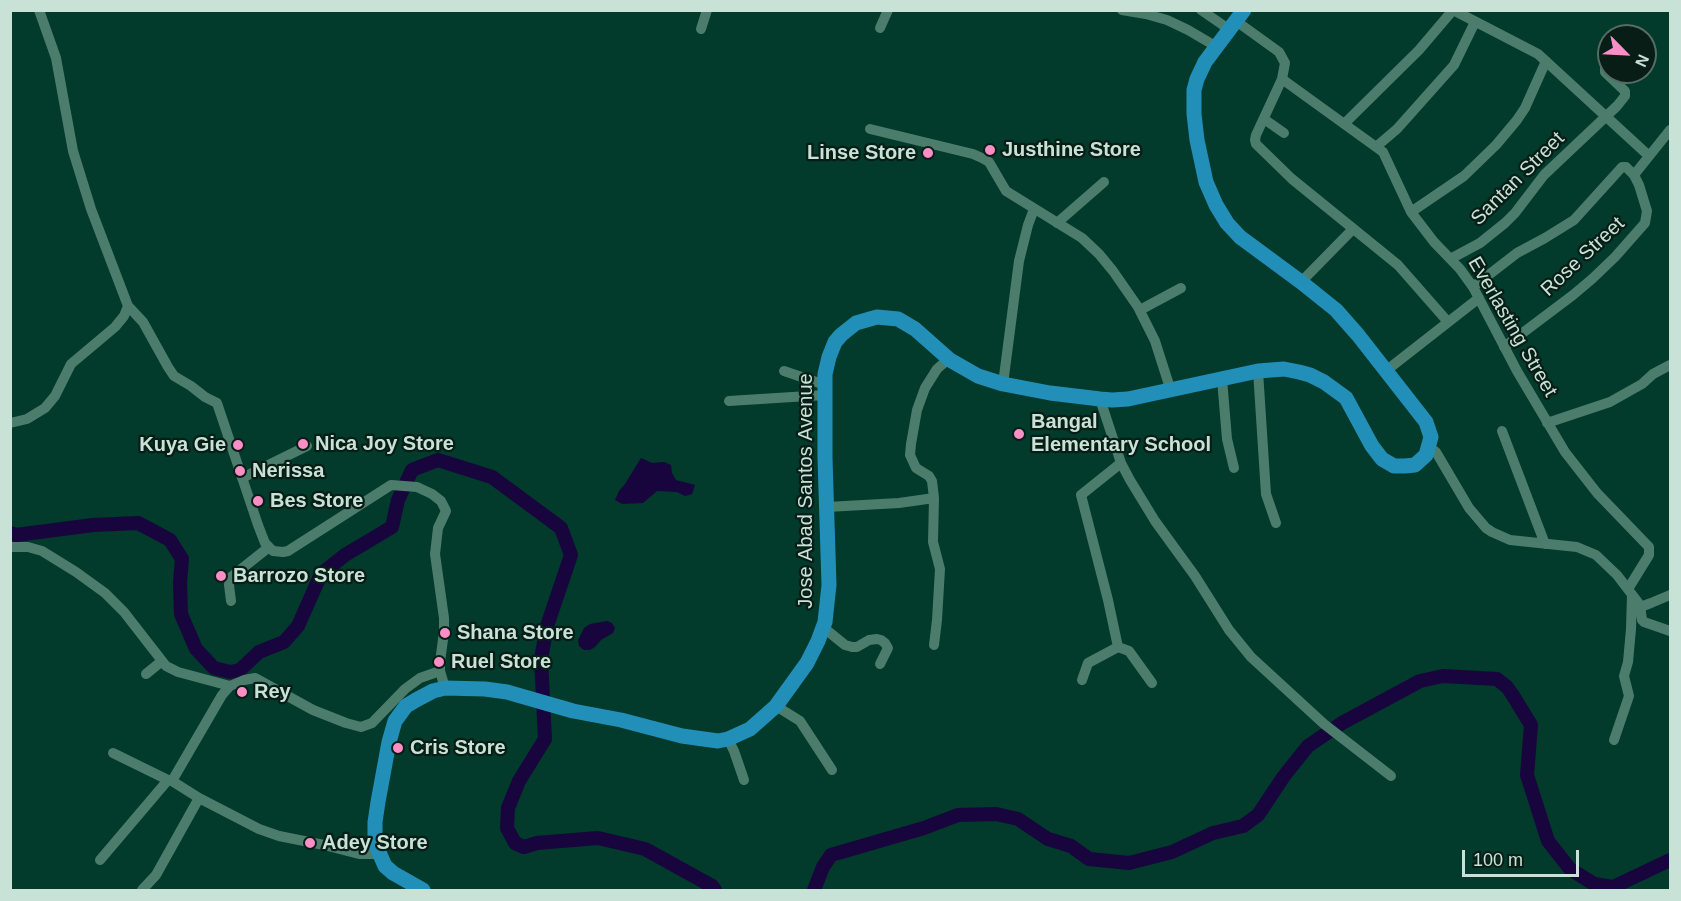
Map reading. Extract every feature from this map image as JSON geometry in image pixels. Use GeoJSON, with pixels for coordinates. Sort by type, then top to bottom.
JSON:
{"type":"FeatureCollection","features":[{"type":"Feature","properties":{"kind":"highway"},"geometry":{"type":"LineString","coordinates":[[1237,20],[1201,69],[1194,90],[1197,140],[1206,182],[1216,205],[1227,224],[1240,237],[1336,310],[1387,370],[1393,381],[1426,422],[1431,437],[1429,447]]}},
{"type":"Feature","properties":{"kind":"highway","name":"Jose Abad Santos Avenue"},"geometry":{"type":"LineString","coordinates":[[378,854],[375,843],[375,822],[389,742],[395,721],[406,706],[433,691],[445,688],[507,692],[573,711],[698,739],[718,741],[750,729],[776,706],[807,663],[824,628],[829,585],[826,367],[835,342],[849,327],[865,320],[885,318],[907,323],[950,360],[978,376],[1003,384],[1050,393],[1100,399],[1128,399],[1170,388],[1258,371],[1284,369],[1299,372],[1310,375],[1334,388],[1346,398],[1372,446],[1382,459],[1394,466],[1415,465],[1426,455],[1429,447]]}},
{"type":"Feature","properties":{"kind":"highway"},"geometry":{"type":"LineString","coordinates":[[378,854],[385,866],[393,873],[423,891]]}},
{"type":"Feature","properties":{"kind":"street"},"geometry":{"type":"LineString","coordinates":[[39,10],[56,58],[74,151],[91,209],[128,306],[143,322],[174,376],[217,403],[265,543],[273,551],[288,551],[391,485],[417,487],[437,497],[445,505],[446,511],[438,528],[435,554],[444,625],[440,671],[445,688]]}},
{"type":"Feature","properties":{"kind":"street"},"geometry":{"type":"LineString","coordinates":[[701,29],[707,10]]}},
{"type":"Feature","properties":{"kind":"street"},"geometry":{"type":"LineString","coordinates":[[880,28],[888,10]]}},
{"type":"Feature","properties":{"kind":"street"},"geometry":{"type":"LineString","coordinates":[[1122,10],[1167,20],[1216,47]]}},
{"type":"Feature","properties":{"kind":"street"},"geometry":{"type":"LineString","coordinates":[[1201,10],[1237,20],[1279,52],[1284,63],[1282,79],[1255,140],[1256,144],[1292,179],[1407,274],[1448,322]]}},
{"type":"Feature","properties":{"kind":"street"},"geometry":{"type":"LineString","coordinates":[[1344,124],[1419,50],[1453,10],[1525,47],[1546,61],[1649,156]]}},
{"type":"Feature","properties":{"kind":"street"},"geometry":{"type":"LineString","coordinates":[[1377,146],[1397,129],[1454,65],[1475,22]]}},
{"type":"Feature","properties":{"kind":"street"},"geometry":{"type":"LineString","coordinates":[[1412,212],[1464,176],[1496,145],[1521,114],[1546,61]]}},
{"type":"Feature","properties":{"kind":"street","name":"Everlasting Street"},"geometry":{"type":"LineString","coordinates":[[1282,79],[1377,146],[1388,159],[1412,212],[1434,242],[1452,258],[1473,287],[1504,347],[1565,452],[1597,493],[1648,547],[1649,555],[1630,592]]}},
{"type":"Feature","properties":{"kind":"street","name":"Santan Street"},"geometry":{"type":"LineString","coordinates":[[1452,258],[1480,243],[1505,223],[1544,175],[1606,118],[1625,96],[1625,91],[1618,84]]}},
{"type":"Feature","properties":{"kind":"street"},"geometry":{"type":"LineString","coordinates":[[1264,119],[1284,133]]}},
{"type":"Feature","properties":{"kind":"street"},"geometry":{"type":"LineString","coordinates":[[870,129],[982,158],[989,162],[1006,191],[1082,238],[1113,271],[1140,310],[1155,341],[1170,388]]}},
{"type":"Feature","properties":{"kind":"street"},"geometry":{"type":"LineString","coordinates":[[1473,287],[1517,253],[1574,220],[1622,167],[1626,167],[1634,176],[1671,130]]}},
{"type":"Feature","properties":{"kind":"street","name":"Rose Street"},"geometry":{"type":"LineString","coordinates":[[1504,347],[1592,279],[1645,223],[1647,212],[1634,176]]}},
{"type":"Feature","properties":{"kind":"street"},"geometry":{"type":"LineString","coordinates":[[1057,223],[1104,182]]}},
{"type":"Feature","properties":{"kind":"street"},"geometry":{"type":"LineString","coordinates":[[1003,384],[1019,261],[1034,209]]}},
{"type":"Feature","properties":{"kind":"street"},"geometry":{"type":"LineString","coordinates":[[1301,282],[1353,229]]}},
{"type":"Feature","properties":{"kind":"street"},"geometry":{"type":"LineString","coordinates":[[1140,310],[1181,288]]}},
{"type":"Feature","properties":{"kind":"street"},"geometry":{"type":"LineString","coordinates":[[1387,370],[1479,298]]}},
{"type":"Feature","properties":{"kind":"street"},"geometry":{"type":"LineString","coordinates":[[10,423],[27,419],[45,408],[55,396],[71,364],[115,327],[124,316],[128,306]]}},
{"type":"Feature","properties":{"kind":"street"},"geometry":{"type":"LineString","coordinates":[[934,645],[940,569],[933,542],[934,498],[930,477],[920,471],[910,455],[912,431],[925,388],[937,369],[950,360]]}},
{"type":"Feature","properties":{"kind":"street"},"geometry":{"type":"LineString","coordinates":[[1547,423],[1610,402],[1671,365]]}},
{"type":"Feature","properties":{"kind":"street"},"geometry":{"type":"LineString","coordinates":[[784,371],[825,390]]}},
{"type":"Feature","properties":{"kind":"street"},"geometry":{"type":"LineString","coordinates":[[1258,371],[1266,494],[1276,523]]}},
{"type":"Feature","properties":{"kind":"street"},"geometry":{"type":"LineString","coordinates":[[1222,379],[1227,439],[1234,468]]}},
{"type":"Feature","properties":{"kind":"street"},"geometry":{"type":"LineString","coordinates":[[729,401],[825,390]]}},
{"type":"Feature","properties":{"kind":"street"},"geometry":{"type":"LineString","coordinates":[[1100,399],[1121,463],[1139,497],[1195,576],[1228,630],[1251,657],[1324,724],[1390,776]]}},
{"type":"Feature","properties":{"kind":"street"},"geometry":{"type":"LineString","coordinates":[[1502,431],[1545,544]]}},
{"type":"Feature","properties":{"kind":"street"},"geometry":{"type":"LineString","coordinates":[[242,478],[307,446]]}},
{"type":"Feature","properties":{"kind":"street"},"geometry":{"type":"LineString","coordinates":[[1429,447],[1436,452],[1469,508],[1486,528],[1510,540],[1577,547],[1596,555],[1617,575],[1640,605],[1642,620],[1671,631]]}},
{"type":"Feature","properties":{"kind":"street"},"geometry":{"type":"LineString","coordinates":[[1118,647],[1081,495],[1121,463]]}},
{"type":"Feature","properties":{"kind":"street"},"geometry":{"type":"LineString","coordinates":[[827,507],[934,498]]}},
{"type":"Feature","properties":{"kind":"street"},"geometry":{"type":"LineString","coordinates":[[10,547],[28,547],[42,551],[105,592],[124,612],[166,666],[178,672],[230,686]]}},
{"type":"Feature","properties":{"kind":"street"},"geometry":{"type":"LineString","coordinates":[[231,601],[230,578],[269,547]]}},
{"type":"Feature","properties":{"kind":"street"},"geometry":{"type":"LineString","coordinates":[[1614,740],[1629,696],[1624,676],[1628,662],[1631,629],[1630,592]]}},
{"type":"Feature","properties":{"kind":"street"},"geometry":{"type":"LineString","coordinates":[[1640,605],[1643,606],[1671,595]]}},
{"type":"Feature","properties":{"kind":"street"},"geometry":{"type":"LineString","coordinates":[[824,628],[849,646],[857,647],[869,640],[881,640],[888,648],[880,664]]}},
{"type":"Feature","properties":{"kind":"street"},"geometry":{"type":"LineString","coordinates":[[1082,680],[1088,663],[1118,647],[1129,651],[1152,682]]}},
{"type":"Feature","properties":{"kind":"street"},"geometry":{"type":"LineString","coordinates":[[146,674],[162,661]]}},
{"type":"Feature","properties":{"kind":"street"},"geometry":{"type":"LineString","coordinates":[[100,860],[170,780],[222,695],[230,686],[255,678],[313,710],[361,727],[372,723],[405,689],[420,678],[440,671]]}},
{"type":"Feature","properties":{"kind":"street"},"geometry":{"type":"LineString","coordinates":[[776,706],[800,721],[832,770]]}},
{"type":"Feature","properties":{"kind":"street"},"geometry":{"type":"LineString","coordinates":[[728,739],[744,780]]}},
{"type":"Feature","properties":{"kind":"street"},"geometry":{"type":"LineString","coordinates":[[113,753],[170,780],[259,829],[279,836],[359,854],[378,854]]}},
{"type":"Feature","properties":{"kind":"street"},"geometry":{"type":"LineString","coordinates":[[142,891],[156,874],[200,798]]}},
{"type":"Feature","properties":{"kind":"shaded area"},"geometry":{"type":"Polygon","coordinates":[[[641,458],[652,463],[664,462],[671,465],[676,480],[695,485],[692,494],[685,496],[677,492],[657,491],[643,503],[622,504],[615,500],[641,458]]]}},
{"type":"Feature","properties":{"kind":"shaded area"},"geometry":{"type":"Polygon","coordinates":[[[607,621],[615,628],[613,633],[590,650],[584,650],[579,646],[578,640],[584,628],[590,624],[607,621]]]}},
{"type":"Feature","properties":{"kind":"waterway"},"geometry":{"type":"LineString","coordinates":[[10,533],[16,535],[93,525],[138,523],[170,540],[182,559],[181,614],[196,649],[214,668],[230,672],[240,670],[259,652],[284,642],[298,626],[321,574],[345,555],[392,527],[398,500],[412,470],[438,460],[492,477],[561,528],[571,555],[547,626],[541,659],[545,739],[519,781],[508,808],[507,828],[515,843],[524,847],[537,843],[598,838],[645,849],[712,886],[715,890]]}},
{"type":"Feature","properties":{"kind":"waterway"},"geometry":{"type":"LineString","coordinates":[[814,890],[823,867],[831,855],[924,828],[958,815],[996,814],[1018,819],[1048,839],[1071,846],[1089,859],[1129,863],[1172,852],[1213,833],[1243,826],[1258,815],[1284,776],[1308,746],[1342,723],[1420,681],[1443,676],[1497,679],[1512,694],[1531,725],[1527,775],[1548,841],[1570,869],[1594,884],[1613,887],[1670,860]]}},
{"type":"Feature","properties":{"kind":"place","name":"Justhine Store"},"geometry":{"type":"Point","coordinates":[990,150]}},
{"type":"Feature","properties":{"kind":"place","name":"Linse Store"},"geometry":{"type":"Point","coordinates":[928,153]}},
{"type":"Feature","properties":{"kind":"place","name":"Bangal Elementary School"},"geometry":{"type":"Point","coordinates":[1019,434]}},
{"type":"Feature","properties":{"kind":"place","name":"Nica Joy Store"},"geometry":{"type":"Point","coordinates":[303,444]}},
{"type":"Feature","properties":{"kind":"place","name":"Kuya Gie"},"geometry":{"type":"Point","coordinates":[238,445]}},
{"type":"Feature","properties":{"kind":"place","name":"Nerissa"},"geometry":{"type":"Point","coordinates":[240,471]}},
{"type":"Feature","properties":{"kind":"place","name":"Bes Store"},"geometry":{"type":"Point","coordinates":[258,501]}},
{"type":"Feature","properties":{"kind":"place","name":"Barrozo Store"},"geometry":{"type":"Point","coordinates":[221,576]}},
{"type":"Feature","properties":{"kind":"place","name":"Shana Store"},"geometry":{"type":"Point","coordinates":[445,633]}},
{"type":"Feature","properties":{"kind":"place","name":"Ruel Store"},"geometry":{"type":"Point","coordinates":[439,662]}},
{"type":"Feature","properties":{"kind":"place","name":"Rey"},"geometry":{"type":"Point","coordinates":[242,692]}},
{"type":"Feature","properties":{"kind":"place","name":"Cris Store"},"geometry":{"type":"Point","coordinates":[398,748]}},
{"type":"Feature","properties":{"kind":"place","name":"Adey Store"},"geometry":{"type":"Point","coordinates":[310,843]}}]}
